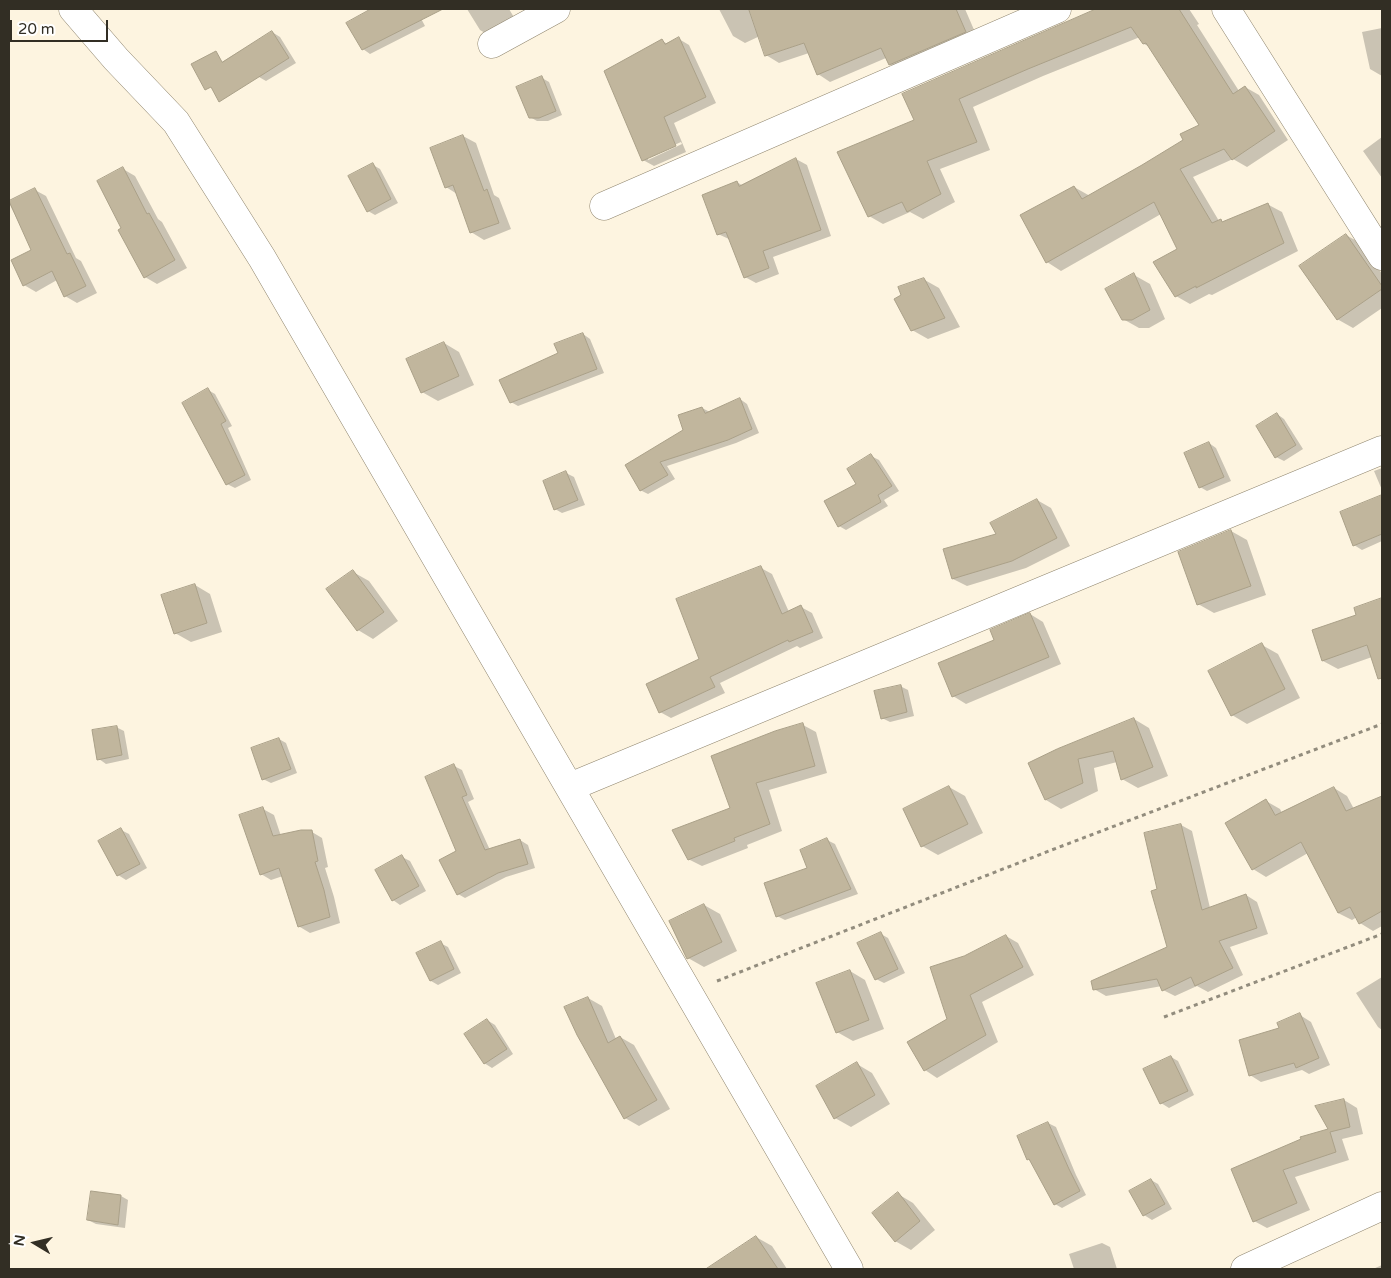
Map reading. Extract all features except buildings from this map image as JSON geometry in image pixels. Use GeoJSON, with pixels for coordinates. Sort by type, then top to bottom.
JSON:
{"type":"FeatureCollection","features":[{"type":"Feature","properties":{"kind":"street"},"geometry":{"type":"LineString","coordinates":[[73,9],[116,59],[176,122],[262,258],[849,1269]]}},
{"type":"Feature","properties":{"kind":"street"},"geometry":{"type":"LineString","coordinates":[[492,44],[556,9]]}},
{"type":"Feature","properties":{"kind":"street"},"geometry":{"type":"LineString","coordinates":[[604,206],[1057,9]]}},
{"type":"Feature","properties":{"kind":"street"},"geometry":{"type":"LineString","coordinates":[[1226,9],[1382,256]]}},
{"type":"Feature","properties":{"kind":"street"},"geometry":{"type":"LineString","coordinates":[[570,787],[1382,450]]}},
{"type":"Feature","properties":{"kind":"street"},"geometry":{"type":"LineString","coordinates":[[1245,1269],[1382,1206]]}},
{"type":"Feature","properties":{"kind":"path"},"geometry":{"type":"LineString","coordinates":[[688,992],[1382,724]]}},
{"type":"Feature","properties":{"kind":"path"},"geometry":{"type":"LineString","coordinates":[[1164,1018],[1382,934]]}}]}
